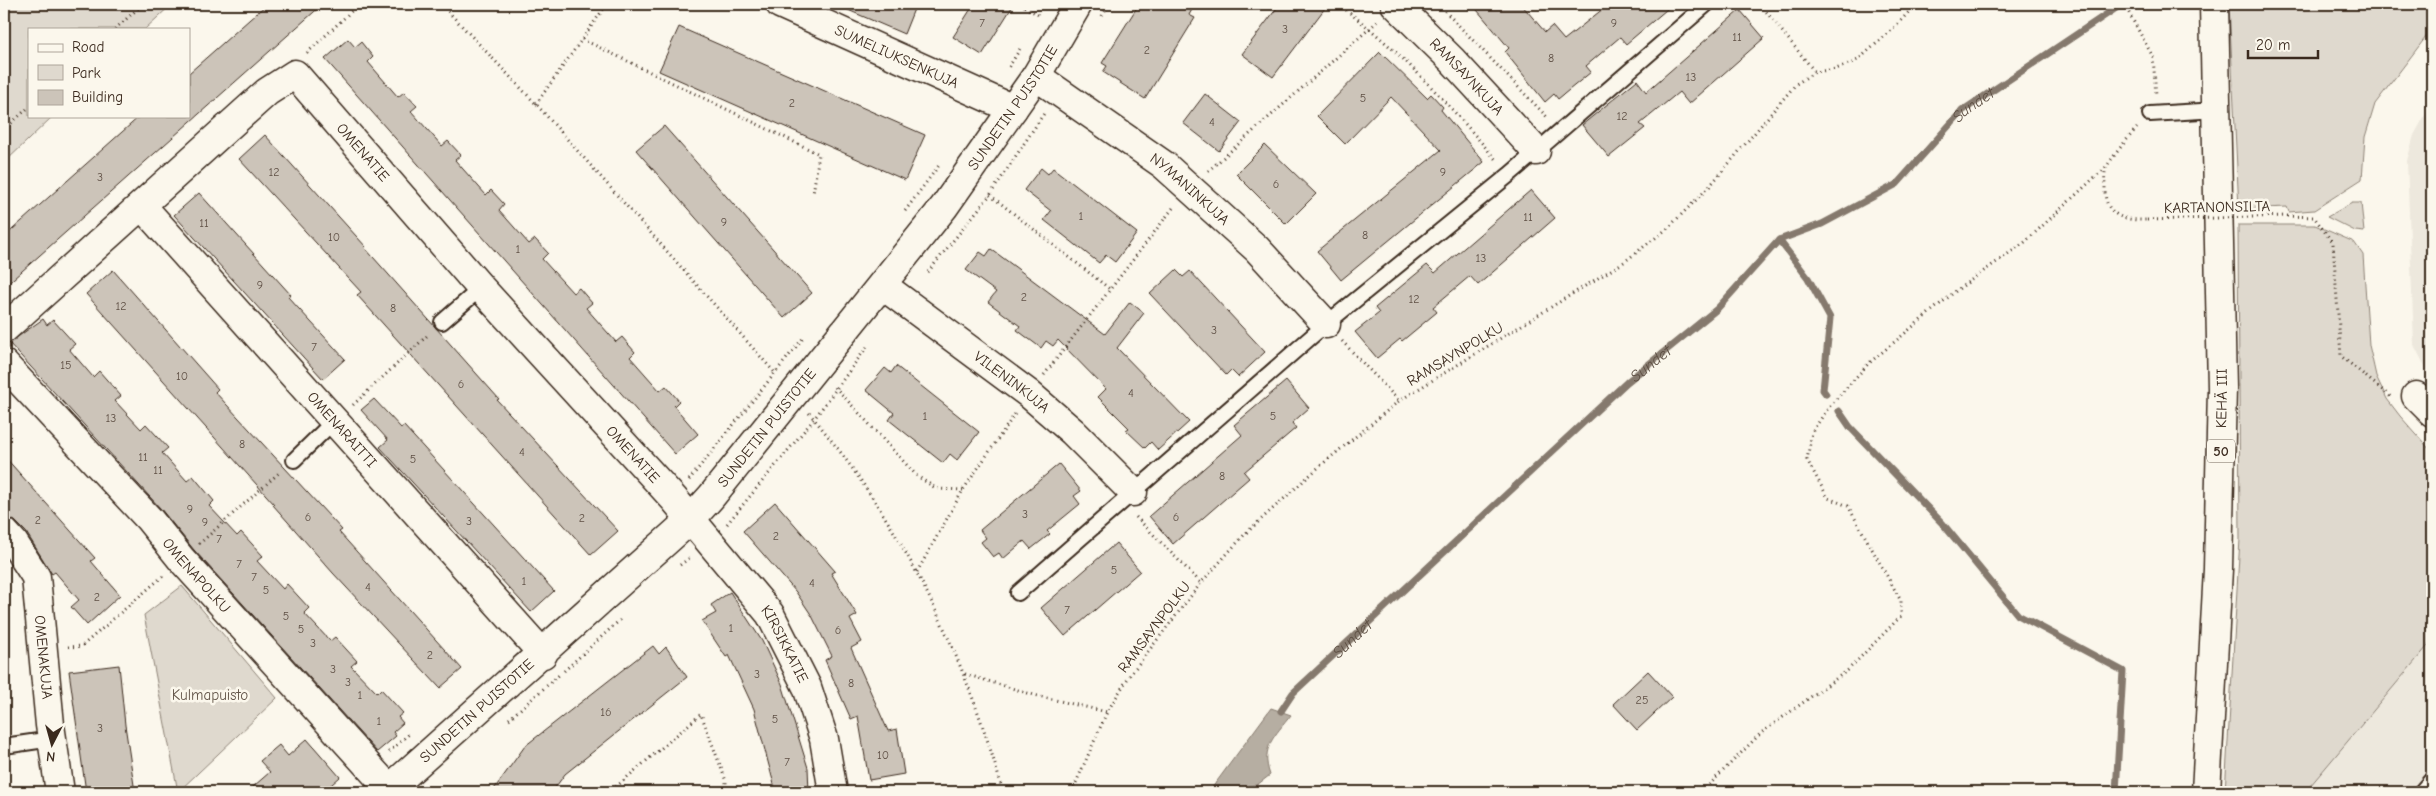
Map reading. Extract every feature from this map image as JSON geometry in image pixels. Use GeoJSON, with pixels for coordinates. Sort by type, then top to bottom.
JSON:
{"type":"FeatureCollection","features":[{"type":"Feature","properties":{"kind":"main road","name":"SUMELIUKSENKUJA"},"geometry":{"type":"LineString","coordinates":[[780,4],[1002,103]]}},
{"type":"Feature","properties":{"kind":"main road","name":"SUNDETIN PUISTOTIE"},"geometry":{"type":"LineString","coordinates":[[389,791],[543,654],[682,509],[788,403],[944,207],[1002,103],[1036,76],[1078,4]]}},
{"type":"Feature","properties":{"kind":"main road","name":"RAMSAYNKUJA"},"geometry":{"type":"LineString","coordinates":[[1396,4],[1452,60],[1536,151]]}},
{"type":"Feature","properties":{"kind":"main road","name":"KEHÄ III"},"geometry":{"type":"LineString","coordinates":[[2206,792],[2218,569],[2222,388],[2218,110],[2214,4]]}},
{"type":"Feature","properties":{"kind":"main road"},"geometry":{"type":"LineString","coordinates":[[4,329],[267,92],[296,74]]}},
{"type":"Feature","properties":{"kind":"main road","name":"OMENATIE"},"geometry":{"type":"LineString","coordinates":[[296,74],[481,288],[682,509]]}},
{"type":"Feature","properties":{"kind":"main road","name":"NYMANINKUJA"},"geometry":{"type":"LineString","coordinates":[[1036,76],[1164,165],[1257,249],[1326,324]]}},
{"type":"Feature","properties":{"kind":"main road","name":"OMENARAITTI"},"geometry":{"type":"LineString","coordinates":[[142,206],[543,654]]}},
{"type":"Feature","properties":{"kind":"main road","name":"VILENINKUJA"},"geometry":{"type":"LineString","coordinates":[[882,285],[1029,394],[1073,432],[1127,497]]}},
{"type":"Feature","properties":{"kind":"main road","name":"OMENAPOLKU"},"geometry":{"type":"LineString","coordinates":[[4,364],[149,519],[182,560],[389,791]]}},
{"type":"Feature","properties":{"kind":"main road","name":"KIRSIKKATIE"},"geometry":{"type":"LineString","coordinates":[[682,509],[774,622],[807,687],[824,739],[833,792]]}},
{"type":"Feature","properties":{"kind":"main road","name":"OMENAKUJA"},"geometry":{"type":"LineString","coordinates":[[4,532],[14,543],[36,577],[52,739],[60,792]]}},
{"type":"Feature","properties":{"kind":"lane"},"geometry":{"type":"LineString","coordinates":[[1018,593],[1326,324],[1509,174],[1707,4]]}},
{"type":"Feature","properties":{"kind":"lane"},"geometry":{"type":"LineString","coordinates":[[2150,114],[2218,110]]}},
{"type":"Feature","properties":{"kind":"lane"},"geometry":{"type":"LineString","coordinates":[[442,322],[481,288]]}},
{"type":"Feature","properties":{"kind":"lane"},"geometry":{"type":"LineString","coordinates":[[294,460],[335,420]]}},
{"type":"Feature","properties":{"kind":"lane"},"geometry":{"type":"LineString","coordinates":[[4,746],[52,739]]}},
{"type":"Feature","properties":{"kind":"lane"},"geometry":{"type":"LineString","coordinates":[[2421,792],[2432,779]]}},
{"type":"Feature","properties":{"kind":"path"},"geometry":{"type":"LineString","coordinates":[[116,28],[143,4]]}},
{"type":"Feature","properties":{"kind":"path"},"geometry":{"type":"LineString","coordinates":[[296,74],[307,52],[359,4]]}},
{"type":"Feature","properties":{"kind":"path"},"geometry":{"type":"LineString","coordinates":[[441,4],[536,104],[775,372]]}},
{"type":"Feature","properties":{"kind":"path"},"geometry":{"type":"LineString","coordinates":[[536,104],[607,4]]}},
{"type":"Feature","properties":{"kind":"path"},"geometry":{"type":"LineString","coordinates":[[1020,4],[1040,16]]}},
{"type":"Feature","properties":{"kind":"path"},"geometry":{"type":"LineString","coordinates":[[1338,4],[1370,28],[1454,109],[1509,174]]}},
{"type":"Feature","properties":{"kind":"path"},"geometry":{"type":"LineString","coordinates":[[917,572],[963,490],[1029,394],[1189,187],[1396,4]]}},
{"type":"Feature","properties":{"kind":"path"},"geometry":{"type":"LineString","coordinates":[[1438,4],[1560,131]]}},
{"type":"Feature","properties":{"kind":"path"},"geometry":{"type":"LineString","coordinates":[[1760,4],[1815,72]]}},
{"type":"Feature","properties":{"kind":"path","name":"RAMSAYNPOLKU"},"geometry":{"type":"LineString","coordinates":[[1072,792],[1107,712],[1130,675],[1201,583],[1245,534],[1320,466],[1398,401],[1624,262],[1667,229],[1709,187],[1796,84],[1815,72],[1836,69],[1858,60],[1895,27],[1916,4]]}},
{"type":"Feature","properties":{"kind":"path"},"geometry":{"type":"LineString","coordinates":[[1702,792],[1761,732],[1848,670],[1901,616],[1901,601],[1848,506],[1828,498],[1806,460],[1812,432],[1829,407],[1868,364],[1957,290],[2025,242],[2106,167],[2150,114],[2156,97],[2153,57],[2124,4]]}},
{"type":"Feature","properties":{"kind":"path"},"geometry":{"type":"LineString","coordinates":[[1035,24],[1044,10]]}},
{"type":"Feature","properties":{"kind":"path"},"geometry":{"type":"LineString","coordinates":[[582,39],[819,154],[813,194]]}},
{"type":"Feature","properties":{"kind":"path"},"geometry":{"type":"LineString","coordinates":[[1002,103],[1026,39]]}},
{"type":"Feature","properties":{"kind":"path"},"geometry":{"type":"LineString","coordinates":[[4,130],[28,108]]}},
{"type":"Feature","properties":{"kind":"path"},"geometry":{"type":"LineString","coordinates":[[901,217],[942,161]]}},
{"type":"Feature","properties":{"kind":"path","name":"KARTANONSILTA"},"geometry":{"type":"LineString","coordinates":[[2106,167],[2104,193],[2110,211],[2127,220],[2314,217],[2334,243],[2341,356],[2415,404]]}},
{"type":"Feature","properties":{"kind":"path"},"geometry":{"type":"LineString","coordinates":[[990,195],[1111,290]]}},
{"type":"Feature","properties":{"kind":"path"},"geometry":{"type":"LineString","coordinates":[[335,420],[442,322]]}},
{"type":"Feature","properties":{"kind":"path"},"geometry":{"type":"LineString","coordinates":[[1326,324],[1398,401]]}},
{"type":"Feature","properties":{"kind":"path"},"geometry":{"type":"LineString","coordinates":[[682,509],[775,372],[807,334]]}},
{"type":"Feature","properties":{"kind":"path"},"geometry":{"type":"LineString","coordinates":[[836,387],[917,476],[937,489],[963,490]]}},
{"type":"Feature","properties":{"kind":"path"},"geometry":{"type":"LineString","coordinates":[[814,419],[872,498],[917,572],[964,674],[1003,792]]}},
{"type":"Feature","properties":{"kind":"path"},"geometry":{"type":"LineString","coordinates":[[42,648],[82,646],[294,460]]}},
{"type":"Feature","properties":{"kind":"path"},"geometry":{"type":"LineString","coordinates":[[1127,497],[1201,583]]}},
{"type":"Feature","properties":{"kind":"path"},"geometry":{"type":"LineString","coordinates":[[964,674],[1034,695],[1107,712]]}},
{"type":"Feature","properties":{"kind":"path"},"geometry":{"type":"LineString","coordinates":[[607,792],[617,786],[701,714],[726,782],[726,792]]}},
{"type":"Feature","properties":{"kind":"path"},"geometry":{"type":"LineString","coordinates":[[349,792],[369,768],[414,730]]}},
{"type":"Feature","properties":{"kind":"shaded area"},"geometry":{"type":"Polygon","coordinates":[[[2432,103],[2432,380],[2414,345],[2407,161],[2414,135],[2432,103]]]}},
{"type":"Feature","properties":{"kind":"shaded area"},"geometry":{"type":"Polygon","coordinates":[[[2432,641],[2432,792],[2305,792],[2432,641]]]}},
{"type":"Feature","properties":{"kind":"shaded area"},"geometry":{"type":"Polygon","coordinates":[[[1271,708],[1291,715],[1268,749],[1267,765],[1270,775],[1257,785],[1249,786],[1249,792],[1209,792],[1271,708]]]}},
{"type":"Feature","properties":{"kind":"green space"},"geometry":{"type":"Polygon","coordinates":[[[4,4],[172,4],[146,28],[28,28],[28,118],[51,118],[4,163],[4,4]]]}},
{"type":"Feature","properties":{"kind":"green space"},"geometry":{"type":"Polygon","coordinates":[[[2229,4],[2432,4],[2432,29],[2375,104],[2365,137],[2362,179],[2314,210],[2289,212],[2287,207],[2239,209],[2229,4]]]}},
{"type":"Feature","properties":{"kind":"green space"},"geometry":{"type":"Polygon","coordinates":[[[2352,203],[2361,203],[2364,232],[2355,231],[2327,217],[2352,203]]]}},
{"type":"Feature","properties":{"kind":"green space"},"geometry":{"type":"Polygon","coordinates":[[[2238,225],[2315,225],[2354,242],[2363,255],[2369,345],[2376,376],[2387,399],[2432,452],[2432,641],[2305,792],[2225,792],[2240,539],[2238,225]]]}},
{"type":"Feature","properties":{"kind":"green space","name":"Kulmapuisto"},"geometry":{"type":"Polygon","coordinates":[[[182,586],[277,698],[178,792],[144,615],[182,586]]]}},
{"type":"Feature","properties":{"kind":"building"},"geometry":{"type":"Polygon","coordinates":[[[267,4],[323,4],[4,287],[4,237],[138,118],[190,118],[190,72],[267,4]]]}},
{"type":"Feature","properties":{"kind":"building"},"geometry":{"type":"Polygon","coordinates":[[[834,4],[916,4],[904,34],[834,4]]]}},
{"type":"Feature","properties":{"kind":"building"},"geometry":{"type":"Polygon","coordinates":[[[974,4],[1014,4],[982,55],[953,37],[974,4]]]}},
{"type":"Feature","properties":{"kind":"building"},"geometry":{"type":"Polygon","coordinates":[[[1139,4],[1195,4],[1189,15],[1195,18],[1145,99],[1103,72],[1107,66],[1102,63],[1139,4]]]}},
{"type":"Feature","properties":{"kind":"building"},"geometry":{"type":"Polygon","coordinates":[[[1280,4],[1328,4],[1273,77],[1242,54],[1280,4]]]}},
{"type":"Feature","properties":{"kind":"building"},"geometry":{"type":"Polygon","coordinates":[[[1472,4],[1521,4],[1545,32],[1552,26],[1564,40],[1609,4],[1673,4],[1626,44],[1620,37],[1586,66],[1591,72],[1558,99],[1554,94],[1545,102],[1505,52],[1509,48],[1472,4]]]}},
{"type":"Feature","properties":{"kind":"building"},"geometry":{"type":"Polygon","coordinates":[[[1740,10],[1764,38],[1689,104],[1679,92],[1640,124],[1645,128],[1609,157],[1582,125],[1637,80],[1646,92],[1740,10]]]}},
{"type":"Feature","properties":{"kind":"building"},"geometry":{"type":"Polygon","coordinates":[[[679,27],[925,135],[905,180],[659,71],[679,27]]]}},
{"type":"Feature","properties":{"kind":"building"},"geometry":{"type":"Polygon","coordinates":[[[348,39],[355,47],[361,42],[373,57],[368,62],[398,97],[404,92],[417,106],[411,111],[442,146],[448,141],[461,155],[455,160],[486,195],[491,190],[504,204],[499,210],[529,244],[535,239],[548,253],[542,259],[573,293],[579,288],[592,303],[586,308],[616,342],[622,337],[635,352],[630,357],[660,391],[666,386],[679,401],[674,406],[698,434],[675,454],[325,59],[348,39]]]}},
{"type":"Feature","properties":{"kind":"building"},"geometry":{"type":"Polygon","coordinates":[[[1380,52],[1427,98],[1431,94],[1443,107],[1441,110],[1484,162],[1341,280],[1317,251],[1441,150],[1391,97],[1345,144],[1317,116],[1380,52]]]}},
{"type":"Feature","properties":{"kind":"building"},"geometry":{"type":"Polygon","coordinates":[[[1205,94],[1241,122],[1219,151],[1183,123],[1205,94]]]}},
{"type":"Feature","properties":{"kind":"building"},"geometry":{"type":"Polygon","coordinates":[[[664,126],[812,293],[784,318],[636,150],[664,126]]]}},
{"type":"Feature","properties":{"kind":"building"},"geometry":{"type":"Polygon","coordinates":[[[265,135],[499,399],[497,400],[618,531],[591,555],[357,295],[361,292],[239,159],[265,135]]]}},
{"type":"Feature","properties":{"kind":"building"},"geometry":{"type":"Polygon","coordinates":[[[1265,145],[1316,194],[1286,224],[1236,174],[1265,145]]]}},
{"type":"Feature","properties":{"kind":"building"},"geometry":{"type":"Polygon","coordinates":[[[1041,168],[1048,174],[1053,168],[1137,233],[1115,262],[1106,255],[1099,263],[1044,220],[1051,211],[1024,190],[1041,168]]]}},
{"type":"Feature","properties":{"kind":"building"},"geometry":{"type":"Polygon","coordinates":[[[1531,190],[1555,218],[1478,285],[1470,276],[1433,307],[1437,312],[1402,341],[1400,339],[1377,358],[1355,332],[1379,313],[1375,308],[1427,265],[1435,273],[1531,190]]]}},
{"type":"Feature","properties":{"kind":"building"},"geometry":{"type":"Polygon","coordinates":[[[199,193],[291,295],[288,297],[345,359],[323,379],[174,215],[199,193]]]}},
{"type":"Feature","properties":{"kind":"building"},"geometry":{"type":"Polygon","coordinates":[[[991,249],[1105,334],[1130,302],[1144,313],[1117,348],[1189,422],[1158,450],[1151,442],[1145,448],[1126,430],[1129,428],[1098,397],[1106,389],[1058,340],[1053,346],[1046,341],[1041,348],[1017,330],[1020,326],[988,302],[996,292],[966,270],[980,252],[986,256],[991,249]]]}},
{"type":"Feature","properties":{"kind":"building"},"geometry":{"type":"Polygon","coordinates":[[[113,270],[218,389],[215,392],[342,530],[339,532],[462,669],[440,688],[333,573],[274,504],[86,294],[113,270]]]}},
{"type":"Feature","properties":{"kind":"building"},"geometry":{"type":"Polygon","coordinates":[[[1176,270],[1183,277],[1190,271],[1265,352],[1238,377],[1231,370],[1226,375],[1150,294],[1176,270]]]}},
{"type":"Feature","properties":{"kind":"building"},"geometry":{"type":"Polygon","coordinates":[[[43,319],[47,325],[53,320],[75,344],[69,349],[93,377],[99,371],[121,396],[115,401],[141,429],[146,424],[168,448],[162,453],[187,481],[193,476],[214,501],[209,506],[237,536],[241,532],[263,556],[257,561],[283,589],[287,584],[309,608],[304,613],[330,641],[335,637],[357,661],[351,666],[377,693],[381,689],[403,713],[398,717],[403,723],[393,732],[396,736],[377,752],[194,550],[160,508],[9,343],[43,319]]]}},
{"type":"Feature","properties":{"kind":"building"},"geometry":{"type":"Polygon","coordinates":[[[896,366],[979,432],[957,460],[950,454],[943,463],[889,420],[894,413],[866,390],[885,368],[891,373],[896,366]]]}},
{"type":"Feature","properties":{"kind":"building"},"geometry":{"type":"Polygon","coordinates":[[[1286,381],[1309,408],[1292,423],[1296,428],[1244,472],[1249,478],[1173,544],[1149,516],[1242,435],[1234,425],[1286,381]]]}},
{"type":"Feature","properties":{"kind":"building"},"geometry":{"type":"Polygon","coordinates":[[[374,399],[401,428],[404,426],[554,591],[531,612],[380,447],[388,440],[361,410],[374,399]]]}},
{"type":"Feature","properties":{"kind":"building"},"geometry":{"type":"Polygon","coordinates":[[[4,456],[95,558],[91,561],[120,595],[87,625],[71,607],[79,600],[55,572],[52,574],[26,532],[15,521],[4,517],[4,456]]]}},
{"type":"Feature","properties":{"kind":"building"},"geometry":{"type":"Polygon","coordinates":[[[1059,464],[1081,491],[1074,496],[1080,504],[1047,531],[1050,534],[1031,549],[1024,541],[1003,559],[999,553],[993,557],[981,542],[986,538],[980,530],[1059,464]]]}},
{"type":"Feature","properties":{"kind":"building"},"geometry":{"type":"Polygon","coordinates":[[[775,502],[835,571],[831,573],[857,615],[850,619],[862,642],[851,648],[888,731],[897,729],[904,774],[869,780],[858,716],[851,719],[825,660],[832,656],[812,616],[796,592],[743,531],[775,502]]]}},
{"type":"Feature","properties":{"kind":"building"},"geometry":{"type":"Polygon","coordinates":[[[1116,543],[1140,571],[1065,636],[1041,608],[1116,543]]]}},
{"type":"Feature","properties":{"kind":"building"},"geometry":{"type":"Polygon","coordinates":[[[730,592],[762,641],[782,684],[808,768],[809,792],[776,792],[754,709],[729,655],[726,657],[702,621],[716,613],[711,605],[730,592]]]}},
{"type":"Feature","properties":{"kind":"building"},"geometry":{"type":"Polygon","coordinates":[[[653,646],[659,654],[666,647],[687,677],[565,774],[552,792],[492,792],[525,746],[653,646]]]}},
{"type":"Feature","properties":{"kind":"building"},"geometry":{"type":"Polygon","coordinates":[[[119,665],[125,725],[135,792],[86,792],[69,671],[119,665]]]}},
{"type":"Feature","properties":{"kind":"building"},"geometry":{"type":"Polygon","coordinates":[[[1648,671],[1672,697],[1637,730],[1613,704],[1648,671]]]}},
{"type":"Feature","properties":{"kind":"building"},"geometry":{"type":"Polygon","coordinates":[[[307,739],[340,777],[323,792],[247,792],[270,772],[260,761],[279,745],[288,756],[307,739]]]}},
{"type":"Feature","properties":{"kind":"waterway","name":"Sundet"},"geometry":{"type":"LineString","coordinates":[[1281,711],[1293,693],[1627,382],[1717,309],[1779,240],[1822,224],[1897,184],[1962,111],[2122,4]]}},
{"type":"Feature","properties":{"kind":"waterway"},"geometry":{"type":"LineString","coordinates":[[1779,240],[1808,278],[1830,318],[1823,390],[1826,394]]}},
{"type":"Feature","properties":{"kind":"waterway"},"geometry":{"type":"LineString","coordinates":[[1839,411],[1850,427],[1943,524],[2018,615],[2123,671],[2116,792]]}}]}
